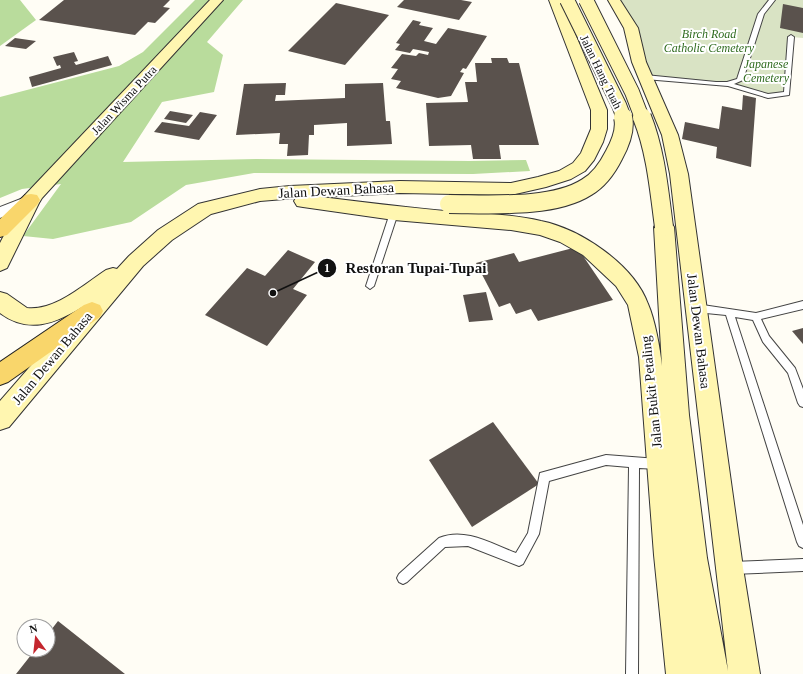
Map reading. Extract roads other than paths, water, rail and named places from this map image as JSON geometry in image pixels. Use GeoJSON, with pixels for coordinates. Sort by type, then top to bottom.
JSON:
{"type":"FeatureCollection","features":[{"type":"Feature","properties":{"kind":"main road","name":"Jalan Wisma Putra"},"geometry":{"type":"LineString","coordinates":[[0,263],[31,200],[217,0]]}},
{"type":"Feature","properties":{"kind":"main road","name":"Jalan Dewan Bahasa"},"geometry":{"type":"LineString","coordinates":[[0,420],[136,261],[165,235],[199,213],[222,204],[260,195],[316,190],[400,187],[511,189],[540,183],[565,175],[579,167],[588,156],[595,142],[599,129],[599,110],[555,0]]}},
{"type":"Feature","properties":{"kind":"main road","name":"Jalan Hang Tuah"},"geometry":{"type":"LineString","coordinates":[[316,190],[450,204],[517,204],[556,198],[583,189],[598,177],[610,164],[617,151],[624,120],[619,105],[567,0]]}},
{"type":"Feature","properties":{"kind":"main road","name":"Jalan Hang Tuah"},"geometry":{"type":"LineString","coordinates":[[586,0],[632,92],[647,130],[656,168],[664,227]]}},
{"type":"Feature","properties":{"kind":"main road","name":"Jalan Dewan Bahasa"},"geometry":{"type":"LineString","coordinates":[[614,0],[631,28],[642,69],[670,135],[678,166],[729,568],[744,674]]}},
{"type":"Feature","properties":{"kind":"main road"},"geometry":{"type":"LineString","coordinates":[[583,67],[588,62],[600,58],[619,58],[642,69]]}},
{"type":"Feature","properties":{"kind":"main road","name":"Jalan Bukit Petaling"},"geometry":{"type":"LineString","coordinates":[[260,195],[394,213],[511,223],[542,228],[567,237],[590,250],[608,264],[624,280],[638,304],[650,357],[659,464],[682,674]]}},
{"type":"Feature","properties":{"kind":"main road"},"geometry":{"type":"LineString","coordinates":[[0,230],[31,200]]}},
{"type":"Feature","properties":{"kind":"main road","name":"Jalan Dewan Bahasa"},"geometry":{"type":"LineString","coordinates":[[664,227],[677,415],[693,558],[713,674]]}},
{"type":"Feature","properties":{"kind":"main road"},"geometry":{"type":"LineString","coordinates":[[0,300],[6,306],[29,317],[42,315],[58,310],[74,301],[136,261]]}},
{"type":"Feature","properties":{"kind":"main road"},"geometry":{"type":"LineString","coordinates":[[0,376],[92,311]]}},
{"type":"Feature","properties":{"kind":"main road"},"geometry":{"type":"LineString","coordinates":[[693,558],[697,674]]}},
{"type":"Feature","properties":{"kind":"street"},"geometry":{"type":"LineString","coordinates":[[0,213],[31,200]]}},
{"type":"Feature","properties":{"kind":"lane"},"geometry":{"type":"LineString","coordinates":[[728,84],[740,80],[761,14],[772,0]]}},
{"type":"Feature","properties":{"kind":"lane"},"geometry":{"type":"LineString","coordinates":[[642,69],[728,84],[768,96],[787,94],[791,37]]}},
{"type":"Feature","properties":{"kind":"lane"},"geometry":{"type":"LineString","coordinates":[[370,286],[394,213]]}},
{"type":"Feature","properties":{"kind":"lane"},"geometry":{"type":"LineString","coordinates":[[696,308],[756,317],[803,305]]}},
{"type":"Feature","properties":{"kind":"lane"},"geometry":{"type":"LineString","coordinates":[[729,312],[803,542]]}},
{"type":"Feature","properties":{"kind":"lane"},"geometry":{"type":"LineString","coordinates":[[756,317],[766,339],[792,371],[803,403]]}},
{"type":"Feature","properties":{"kind":"lane"},"geometry":{"type":"LineString","coordinates":[[404,578],[442,542],[468,540],[519,560],[533,534],[544,477],[606,460],[659,464]]}},
{"type":"Feature","properties":{"kind":"lane"},"geometry":{"type":"LineString","coordinates":[[632,674],[634,462]]}},
{"type":"Feature","properties":{"kind":"lane"},"geometry":{"type":"LineString","coordinates":[[729,568],[803,565]]}},
{"type":"Feature","properties":{"kind":"place","name":"Restoran Tupai-Tupai"},"geometry":{"type":"Point","coordinates":[273,293]}},
{"type":"Feature","properties":{"kind":"park label","name":"Birch Road Catholic Cemetery"},"geometry":{"type":"Point","coordinates":[709,41]}},
{"type":"Feature","properties":{"kind":"park label","name":"Japanese Cemetery"},"geometry":{"type":"Point","coordinates":[766,71]}}]}
